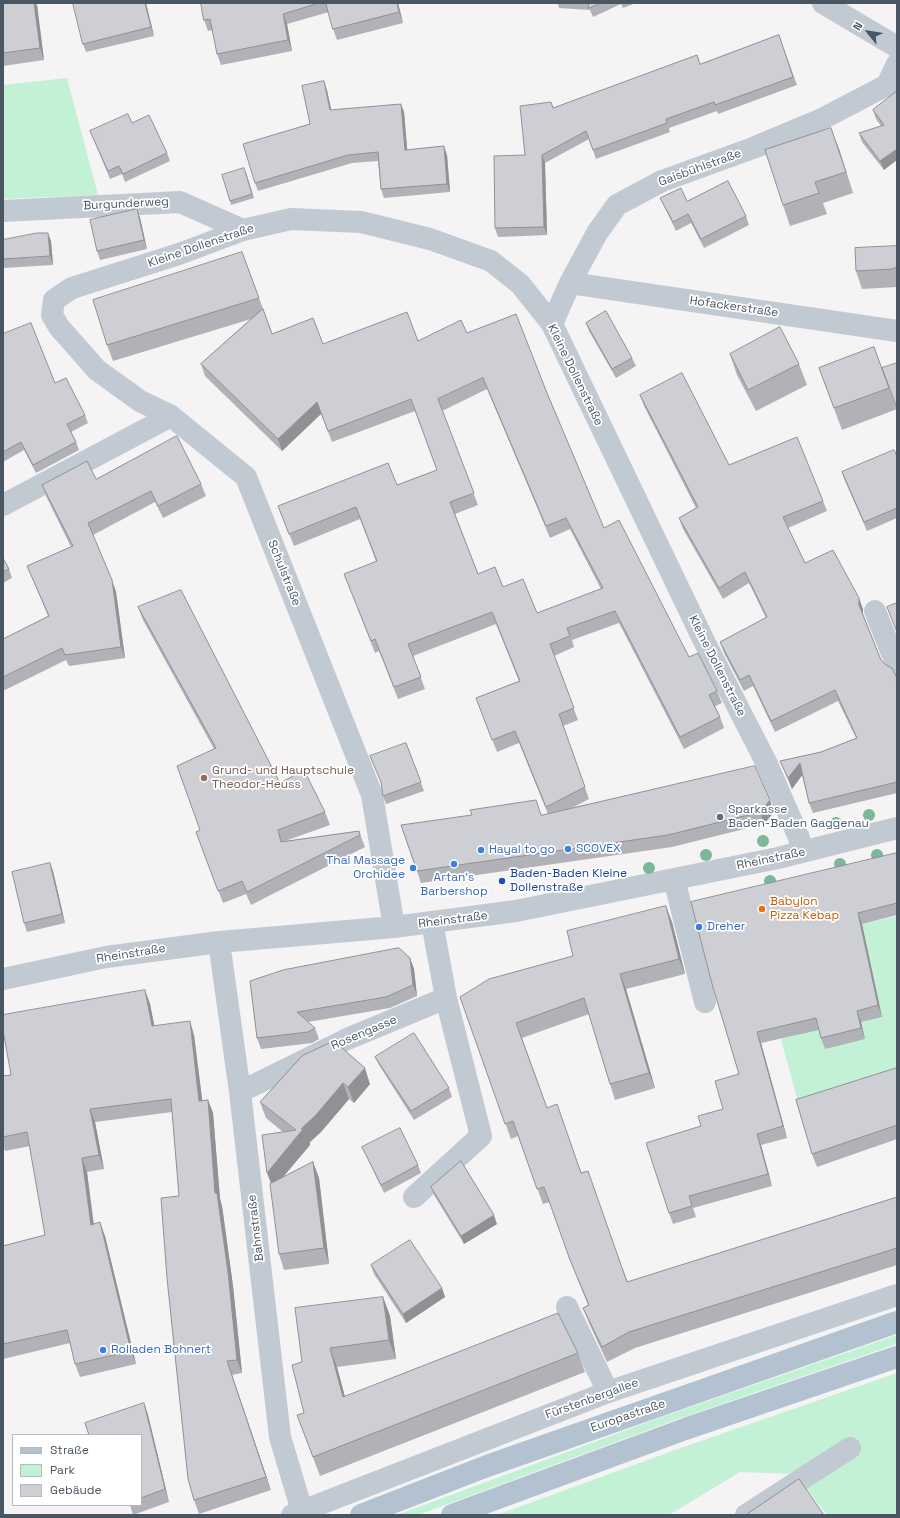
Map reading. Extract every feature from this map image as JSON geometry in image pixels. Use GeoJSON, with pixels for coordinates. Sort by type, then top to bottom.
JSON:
{"type":"FeatureCollection","features":[{"type":"Feature","properties":{"kind":"main road","name":"Europastraße"},"geometry":{"type":"LineString","coordinates":[[361,1515],[487,1466],[897,1322]]}},
{"type":"Feature","properties":{"kind":"main road"},"geometry":{"type":"LineString","coordinates":[[452,1515],[688,1428],[897,1357]]}},
{"type":"Feature","properties":{"kind":"street"},"geometry":{"type":"LineString","coordinates":[[823,3],[897,47]]}},
{"type":"Feature","properties":{"kind":"street","name":"Gaisbühlstraße"},"geometry":{"type":"LineString","coordinates":[[552,324],[570,283],[597,233],[617,205],[662,181],[753,148],[820,120],[887,85],[897,64]]}},
{"type":"Feature","properties":{"kind":"street","name":"Burgunderweg"},"geometry":{"type":"LineString","coordinates":[[3,211],[180,202],[243,230]]}},
{"type":"Feature","properties":{"kind":"street","name":"Kleine Dollenstraße"},"geometry":{"type":"LineString","coordinates":[[54,300],[72,288],[180,254],[243,230],[291,219],[361,222],[430,239],[490,260],[520,284],[552,324],[703,639],[767,764],[799,838],[802,852]]}},
{"type":"Feature","properties":{"kind":"street","name":"Hofackerstraße"},"geometry":{"type":"LineString","coordinates":[[570,283],[897,331]]}},
{"type":"Feature","properties":{"kind":"street","name":"Schulstraße"},"geometry":{"type":"LineString","coordinates":[[54,300],[52,315],[59,327],[97,370],[140,401],[171,416],[246,477],[372,795],[394,927]]}},
{"type":"Feature","properties":{"kind":"street"},"geometry":{"type":"LineString","coordinates":[[3,505],[171,416]]}},
{"type":"Feature","properties":{"kind":"street"},"geometry":{"type":"LineString","coordinates":[[875,611],[897,666]]}},
{"type":"Feature","properties":{"kind":"street","name":"Rheinstraße"},"geometry":{"type":"LineString","coordinates":[[3,980],[106,957],[219,942],[394,927],[516,911],[802,852],[897,828]]}},
{"type":"Feature","properties":{"kind":"street"},"geometry":{"type":"LineString","coordinates":[[674,879],[705,1002]]}},
{"type":"Feature","properties":{"kind":"street"},"geometry":{"type":"LineString","coordinates":[[414,1197],[481,1136],[446,998],[432,922]]}},
{"type":"Feature","properties":{"kind":"street","name":"Bahnstraße"},"geometry":{"type":"LineString","coordinates":[[219,942],[240,1092],[280,1437],[297,1513]]}},
{"type":"Feature","properties":{"kind":"street","name":"Rosengasse"},"geometry":{"type":"LineString","coordinates":[[240,1092],[347,1039],[446,998]]}},
{"type":"Feature","properties":{"kind":"street","name":"Fürstenbergallee"},"geometry":{"type":"LineString","coordinates":[[297,1513],[608,1392],[897,1295]]}},
{"type":"Feature","properties":{"kind":"street"},"geometry":{"type":"LineString","coordinates":[[567,1307],[608,1392]]}},
{"type":"Feature","properties":{"kind":"street"},"geometry":{"type":"LineString","coordinates":[[746,1515],[850,1448]]}},
{"type":"Feature","properties":{"kind":"green space"},"geometry":{"type":"Polygon","coordinates":[[[67,78],[98,195],[3,199],[3,85],[67,78]]]}},
{"type":"Feature","properties":{"kind":"green space"},"geometry":{"type":"Polygon","coordinates":[[[897,916],[897,1082],[801,1113],[781,1039],[820,1029],[865,1039],[861,1022],[882,1017],[862,924],[897,916]]]}},
{"type":"Feature","properties":{"kind":"green space"},"geometry":{"type":"Polygon","coordinates":[[[897,1335],[897,1344],[678,1419],[418,1515],[397,1515],[656,1419],[897,1335]]]}},
{"type":"Feature","properties":{"kind":"green space"},"geometry":{"type":"Polygon","coordinates":[[[897,1373],[897,1515],[827,1515],[795,1474],[740,1472],[669,1515],[497,1515],[675,1450],[897,1373]]]}},
{"type":"Feature","properties":{"kind":"building"},"geometry":{"type":"Polygon","coordinates":[[[3,3],[34,3],[40,48],[3,53],[3,3]]]}},
{"type":"Feature","properties":{"kind":"building"},"geometry":{"type":"Polygon","coordinates":[[[73,3],[145,3],[151,27],[83,44],[73,3]]]}},
{"type":"Feature","properties":{"kind":"building"},"geometry":{"type":"Polygon","coordinates":[[[201,3],[319,3],[283,14],[288,40],[217,54],[210,19],[204,20],[201,3]]]}},
{"type":"Feature","properties":{"kind":"building"},"geometry":{"type":"Polygon","coordinates":[[[326,3],[397,3],[399,12],[333,29],[326,3]]]}},
{"type":"Feature","properties":{"kind":"building"},"geometry":{"type":"Polygon","coordinates":[[[589,3],[601,3],[589,8],[589,3]]]}},
{"type":"Feature","properties":{"kind":"building"},"geometry":{"type":"Polygon","coordinates":[[[779,35],[793,77],[715,105],[714,102],[666,119],[667,123],[593,150],[586,131],[542,155],[544,227],[495,228],[494,156],[525,155],[520,106],[551,102],[553,108],[697,55],[700,64],[779,35]]]}},
{"type":"Feature","properties":{"kind":"building"},"geometry":{"type":"Polygon","coordinates":[[[324,81],[330,110],[401,104],[405,150],[444,146],[447,184],[381,189],[378,152],[348,155],[255,183],[243,144],[310,124],[302,86],[324,81]]]}},
{"type":"Feature","properties":{"kind":"building"},"geometry":{"type":"Polygon","coordinates":[[[897,91],[897,149],[880,161],[859,133],[884,125],[873,110],[897,91]]]}},
{"type":"Feature","properties":{"kind":"building"},"geometry":{"type":"Polygon","coordinates":[[[128,114],[132,123],[149,115],[167,153],[123,174],[119,166],[108,171],[90,131],[128,114]]]}},
{"type":"Feature","properties":{"kind":"building"},"geometry":{"type":"Polygon","coordinates":[[[831,128],[846,172],[815,182],[819,193],[783,205],[765,150],[831,128]]]}},
{"type":"Feature","properties":{"kind":"building"},"geometry":{"type":"Polygon","coordinates":[[[244,168],[252,194],[230,201],[222,175],[244,168]]]}},
{"type":"Feature","properties":{"kind":"building"},"geometry":{"type":"Polygon","coordinates":[[[728,181],[746,216],[701,239],[688,214],[673,222],[660,198],[681,188],[687,201],[728,181]]]}},
{"type":"Feature","properties":{"kind":"building"},"geometry":{"type":"Polygon","coordinates":[[[137,209],[144,240],[97,251],[90,220],[137,209]]]}},
{"type":"Feature","properties":{"kind":"building"},"geometry":{"type":"Polygon","coordinates":[[[37,233],[48,233],[50,256],[3,259],[3,240],[37,233]]]}},
{"type":"Feature","properties":{"kind":"building"},"geometry":{"type":"Polygon","coordinates":[[[897,246],[897,267],[892,269],[856,271],[855,248],[897,246]]]}},
{"type":"Feature","properties":{"kind":"building"},"geometry":{"type":"Polygon","coordinates":[[[242,252],[259,298],[107,345],[93,300],[242,252]]]}},
{"type":"Feature","properties":{"kind":"building"},"geometry":{"type":"Polygon","coordinates":[[[263,309],[272,334],[313,318],[323,344],[407,312],[418,341],[461,320],[467,333],[516,314],[547,393],[604,528],[619,520],[689,657],[698,653],[717,691],[709,695],[720,717],[680,737],[615,611],[567,628],[570,636],[550,644],[574,708],[559,714],[585,787],[546,807],[515,731],[492,740],[476,698],[520,681],[492,612],[408,644],[421,677],[394,687],[375,639],[371,641],[344,574],[377,561],[356,507],[289,534],[278,506],[388,463],[397,485],[437,470],[411,399],[328,431],[317,402],[278,439],[201,364],[263,309]],[[483,378],[438,399],[474,493],[450,502],[478,574],[495,567],[503,587],[523,579],[537,613],[603,588],[566,518],[546,526],[483,378]]]}},
{"type":"Feature","properties":{"kind":"building"},"geometry":{"type":"Polygon","coordinates":[[[606,311],[632,358],[612,369],[586,323],[606,311]]]}},
{"type":"Feature","properties":{"kind":"building"},"geometry":{"type":"Polygon","coordinates":[[[31,323],[55,383],[66,378],[85,415],[67,424],[76,442],[33,465],[21,442],[3,452],[3,334],[31,323]]]}},
{"type":"Feature","properties":{"kind":"building"},"geometry":{"type":"Polygon","coordinates":[[[780,327],[799,364],[748,390],[730,354],[780,327]]]}},
{"type":"Feature","properties":{"kind":"building"},"geometry":{"type":"Polygon","coordinates":[[[874,347],[889,388],[834,408],[819,368],[874,347]]]}},
{"type":"Feature","properties":{"kind":"building"},"geometry":{"type":"Polygon","coordinates":[[[897,363],[897,408],[882,368],[897,363]]]}},
{"type":"Feature","properties":{"kind":"building"},"geometry":{"type":"Polygon","coordinates":[[[682,373],[729,465],[797,437],[823,501],[783,517],[805,563],[833,550],[859,598],[859,605],[881,660],[892,668],[897,678],[897,782],[809,803],[800,763],[788,778],[780,761],[821,752],[857,738],[835,690],[771,721],[749,675],[740,680],[720,642],[767,617],[745,572],[719,588],[679,518],[698,507],[640,395],[682,373]]]}},
{"type":"Feature","properties":{"kind":"building"},"geometry":{"type":"Polygon","coordinates":[[[177,436],[201,484],[158,506],[151,491],[88,523],[112,580],[121,647],[65,655],[62,648],[3,677],[3,639],[49,616],[27,566],[73,546],[42,485],[87,461],[96,479],[177,436]]]}},
{"type":"Feature","properties":{"kind":"building"},"geometry":{"type":"Polygon","coordinates":[[[894,450],[897,456],[897,508],[864,522],[842,472],[894,450]]]}},
{"type":"Feature","properties":{"kind":"building"},"geometry":{"type":"Polygon","coordinates":[[[3,558],[9,569],[3,572],[3,558]]]}},
{"type":"Feature","properties":{"kind":"building"},"geometry":{"type":"Polygon","coordinates":[[[181,590],[280,783],[304,770],[325,812],[278,830],[281,842],[359,831],[360,835],[247,892],[242,881],[218,891],[196,832],[200,830],[177,766],[216,748],[138,607],[181,590]]]}},
{"type":"Feature","properties":{"kind":"building"},"geometry":{"type":"Polygon","coordinates":[[[897,603],[897,632],[887,607],[897,603]]]}},
{"type":"Feature","properties":{"kind":"building"},"geometry":{"type":"Polygon","coordinates":[[[406,743],[421,782],[383,796],[381,782],[370,756],[406,743]]]}},
{"type":"Feature","properties":{"kind":"building"},"geometry":{"type":"Polygon","coordinates":[[[755,766],[770,800],[760,812],[668,835],[417,871],[401,825],[472,815],[470,810],[536,800],[541,815],[755,766]]]}},
{"type":"Feature","properties":{"kind":"building"},"geometry":{"type":"Polygon","coordinates":[[[897,853],[897,903],[858,913],[878,1005],[857,1011],[861,1028],[821,1038],[816,1018],[757,1032],[783,1126],[757,1134],[768,1174],[689,1196],[692,1206],[669,1213],[646,1143],[701,1126],[698,1116],[723,1109],[715,1081],[739,1074],[712,984],[691,902],[897,853]]]}},
{"type":"Feature","properties":{"kind":"building"},"geometry":{"type":"Polygon","coordinates":[[[50,863],[62,914],[24,923],[12,872],[50,863]]]}},
{"type":"Feature","properties":{"kind":"building"},"geometry":{"type":"Polygon","coordinates":[[[666,906],[679,959],[620,974],[649,1073],[610,1084],[584,998],[516,1023],[547,1108],[557,1104],[581,1173],[588,1171],[627,1282],[897,1197],[897,1248],[629,1332],[602,1347],[583,1308],[589,1305],[570,1260],[544,1187],[537,1189],[513,1121],[505,1124],[460,997],[489,979],[573,956],[567,931],[666,906]]]}},
{"type":"Feature","properties":{"kind":"building"},"geometry":{"type":"Polygon","coordinates":[[[399,948],[410,958],[413,985],[386,997],[297,1012],[315,1028],[308,1032],[257,1038],[250,981],[283,970],[399,948]]]}},
{"type":"Feature","properties":{"kind":"building"},"geometry":{"type":"Polygon","coordinates":[[[145,990],[152,1026],[190,1021],[199,1101],[208,1100],[215,1193],[217,1193],[228,1272],[237,1360],[227,1361],[266,1477],[194,1500],[188,1479],[167,1278],[161,1198],[179,1196],[171,1099],[90,1109],[99,1155],[82,1158],[91,1225],[100,1222],[131,1351],[75,1364],[67,1330],[3,1344],[3,1246],[45,1235],[27,1132],[3,1137],[3,1076],[11,1075],[3,1030],[3,1015],[145,990]]]}},
{"type":"Feature","properties":{"kind":"building"},"geometry":{"type":"Polygon","coordinates":[[[414,1033],[449,1088],[411,1111],[375,1057],[414,1033]]]}},
{"type":"Feature","properties":{"kind":"building"},"geometry":{"type":"Polygon","coordinates":[[[334,1041],[365,1068],[348,1087],[343,1083],[316,1115],[301,1129],[304,1128],[267,1173],[262,1135],[296,1130],[260,1102],[302,1056],[334,1041]]]}},
{"type":"Feature","properties":{"kind":"building"},"geometry":{"type":"Polygon","coordinates":[[[897,1068],[897,1125],[812,1154],[796,1100],[897,1068]]]}},
{"type":"Feature","properties":{"kind":"building"},"geometry":{"type":"Polygon","coordinates":[[[400,1128],[418,1165],[381,1185],[362,1147],[400,1128]]]}},
{"type":"Feature","properties":{"kind":"building"},"geometry":{"type":"Polygon","coordinates":[[[461,1161],[494,1215],[461,1236],[431,1187],[461,1161]]]}},
{"type":"Feature","properties":{"kind":"building"},"geometry":{"type":"Polygon","coordinates":[[[313,1162],[324,1248],[279,1254],[270,1184],[313,1162]]]}},
{"type":"Feature","properties":{"kind":"building"},"geometry":{"type":"Polygon","coordinates":[[[410,1240],[442,1288],[403,1314],[371,1265],[410,1240]]]}},
{"type":"Feature","properties":{"kind":"building"},"geometry":{"type":"Polygon","coordinates":[[[383,1297],[389,1340],[330,1348],[343,1397],[558,1313],[578,1353],[313,1457],[297,1415],[304,1413],[292,1365],[302,1362],[295,1308],[383,1297]]]}},
{"type":"Feature","properties":{"kind":"building"},"geometry":{"type":"Polygon","coordinates":[[[144,1403],[165,1489],[142,1498],[142,1434],[89,1434],[85,1423],[144,1403]]]}},
{"type":"Feature","properties":{"kind":"building"},"geometry":{"type":"Polygon","coordinates":[[[799,1479],[824,1515],[746,1515],[799,1479]]]}},
{"type":"Feature","properties":{"kind":"place","name":"Grund- und Hauptschule Theodor-Heuss"},"geometry":{"type":"Point","coordinates":[204,778]}},
{"type":"Feature","properties":{"kind":"place","name":"Sparkasse Baden-Baden Gaggenau"},"geometry":{"type":"Point","coordinates":[720,817]}},
{"type":"Feature","properties":{"kind":"place","name":"SCOVEX"},"geometry":{"type":"Point","coordinates":[568,849]}},
{"type":"Feature","properties":{"kind":"place","name":"Hayal to go"},"geometry":{"type":"Point","coordinates":[481,850]}},
{"type":"Feature","properties":{"kind":"place","name":"Artan's Barbershop"},"geometry":{"type":"Point","coordinates":[454,864]}},
{"type":"Feature","properties":{"kind":"place","name":"Thai Massage Orchidee"},"geometry":{"type":"Point","coordinates":[413,868]}},
{"type":"Feature","properties":{"kind":"place","name":"Baden-Baden Kleine Dollenstraße"},"geometry":{"type":"Point","coordinates":[502,881]}},
{"type":"Feature","properties":{"kind":"place","name":"Babylon Pizza Kebap"},"geometry":{"type":"Point","coordinates":[762,909]}},
{"type":"Feature","properties":{"kind":"place","name":"Dreher"},"geometry":{"type":"Point","coordinates":[699,927]}},
{"type":"Feature","properties":{"kind":"place","name":"Rolladen Bohnert"},"geometry":{"type":"Point","coordinates":[103,1350]}}]}
